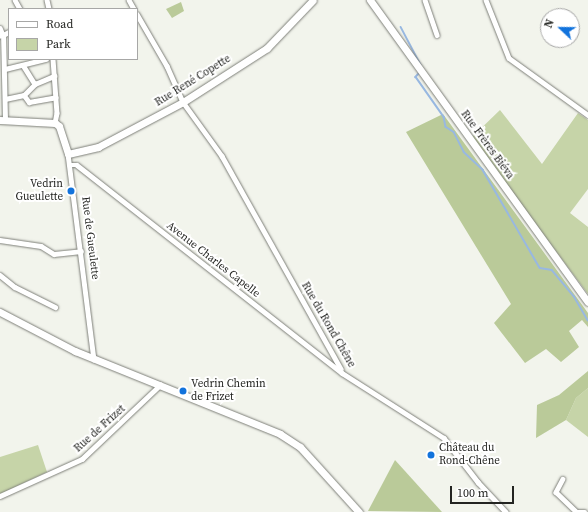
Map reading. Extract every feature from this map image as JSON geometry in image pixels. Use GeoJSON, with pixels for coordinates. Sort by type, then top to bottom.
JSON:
{"type":"FeatureCollection","features":[{"type":"Feature","properties":{"kind":"street","name":"Rue René Copette"},"geometry":{"type":"LineString","coordinates":[[68,154],[83,152],[113,140],[183,102],[266,48],[313,0]]}},
{"type":"Feature","properties":{"kind":"street","name":"Rue Frères Biéva"},"geometry":{"type":"LineString","coordinates":[[370,0],[588,302]]}},
{"type":"Feature","properties":{"kind":"street"},"geometry":{"type":"LineString","coordinates":[[425,0],[437,34]]}},
{"type":"Feature","properties":{"kind":"street"},"geometry":{"type":"LineString","coordinates":[[486,0],[509,58],[588,116]]}},
{"type":"Feature","properties":{"kind":"street","name":"Rue du Rond Chêne"},"geometry":{"type":"LineString","coordinates":[[138,16],[167,66],[183,102],[222,156],[342,373],[444,438],[478,482],[506,512]]}},
{"type":"Feature","properties":{"kind":"street"},"geometry":{"type":"LineString","coordinates":[[0,28],[1,36],[7,50],[2,61],[5,69],[2,80],[2,120],[55,123],[56,97],[53,60]]}},
{"type":"Feature","properties":{"kind":"street"},"geometry":{"type":"LineString","coordinates":[[5,69],[23,65],[33,60]]}},
{"type":"Feature","properties":{"kind":"street"},"geometry":{"type":"LineString","coordinates":[[23,65],[35,84]]}},
{"type":"Feature","properties":{"kind":"street"},"geometry":{"type":"LineString","coordinates":[[3,98],[24,95],[35,84],[54,76]]}},
{"type":"Feature","properties":{"kind":"street"},"geometry":{"type":"LineString","coordinates":[[24,95],[29,102],[56,97]]}},
{"type":"Feature","properties":{"kind":"street","name":"Rue de Gueulette"},"geometry":{"type":"LineString","coordinates":[[55,123],[59,126],[71,165],[94,359]]}},
{"type":"Feature","properties":{"kind":"street","name":"Avenue Charles Capelle"},"geometry":{"type":"LineString","coordinates":[[71,165],[77,165],[342,373]]}},
{"type":"Feature","properties":{"kind":"street"},"geometry":{"type":"LineString","coordinates":[[0,240],[41,246],[54,254],[81,251]]}},
{"type":"Feature","properties":{"kind":"street"},"geometry":{"type":"LineString","coordinates":[[0,275],[15,287],[55,307]]}},
{"type":"Feature","properties":{"kind":"street"},"geometry":{"type":"LineString","coordinates":[[0,312],[94,359],[280,434],[300,447],[359,512]]}},
{"type":"Feature","properties":{"kind":"street","name":"Rue de Frizet"},"geometry":{"type":"LineString","coordinates":[[0,496],[82,459],[160,385]]}},
{"type":"Feature","properties":{"kind":"street"},"geometry":{"type":"LineString","coordinates":[[563,479],[556,492],[575,512],[585,512]]}},
{"type":"Feature","properties":{"kind":"green space"},"geometry":{"type":"Polygon","coordinates":[[[181,2],[184,11],[172,18],[166,9],[181,2]]]}},
{"type":"Feature","properties":{"kind":"green space"},"geometry":{"type":"Polygon","coordinates":[[[500,110],[542,164],[578,113],[588,120],[588,189],[570,213],[588,227],[588,294],[471,138],[500,110]]]}},
{"type":"Feature","properties":{"kind":"green space"},"geometry":{"type":"Polygon","coordinates":[[[443,114],[588,313],[588,327],[582,320],[569,331],[579,347],[561,362],[546,349],[525,363],[494,323],[511,304],[406,132],[443,114]]]}},
{"type":"Feature","properties":{"kind":"green space"},"geometry":{"type":"Polygon","coordinates":[[[588,371],[588,388],[576,398],[566,420],[536,438],[537,405],[559,395],[588,371]]]}},
{"type":"Feature","properties":{"kind":"green space"},"geometry":{"type":"Polygon","coordinates":[[[588,388],[588,437],[566,420],[576,398],[588,388]]]}},
{"type":"Feature","properties":{"kind":"green space"},"geometry":{"type":"Polygon","coordinates":[[[38,445],[47,472],[0,494],[0,457],[38,445]]]}},
{"type":"Feature","properties":{"kind":"green space"},"geometry":{"type":"Polygon","coordinates":[[[395,460],[442,512],[368,511],[395,460]]]}},
{"type":"Feature","properties":{"kind":"waterway"},"geometry":{"type":"LineString","coordinates":[[401,27],[421,65]]}},
{"type":"Feature","properties":{"kind":"waterway"},"geometry":{"type":"LineString","coordinates":[[420,73],[416,77],[444,117],[446,127],[454,132],[464,152],[483,170],[540,268],[552,270],[574,296],[588,320]]}},
{"type":"Feature","properties":{"kind":"place","name":"Vedrin Gueulette"},"geometry":{"type":"Point","coordinates":[71,191]}},
{"type":"Feature","properties":{"kind":"place","name":"Vedrin Chemin de Frizet"},"geometry":{"type":"Point","coordinates":[183,391]}},
{"type":"Feature","properties":{"kind":"place","name":"Château du Rond-Chêne"},"geometry":{"type":"Point","coordinates":[431,455]}}]}
